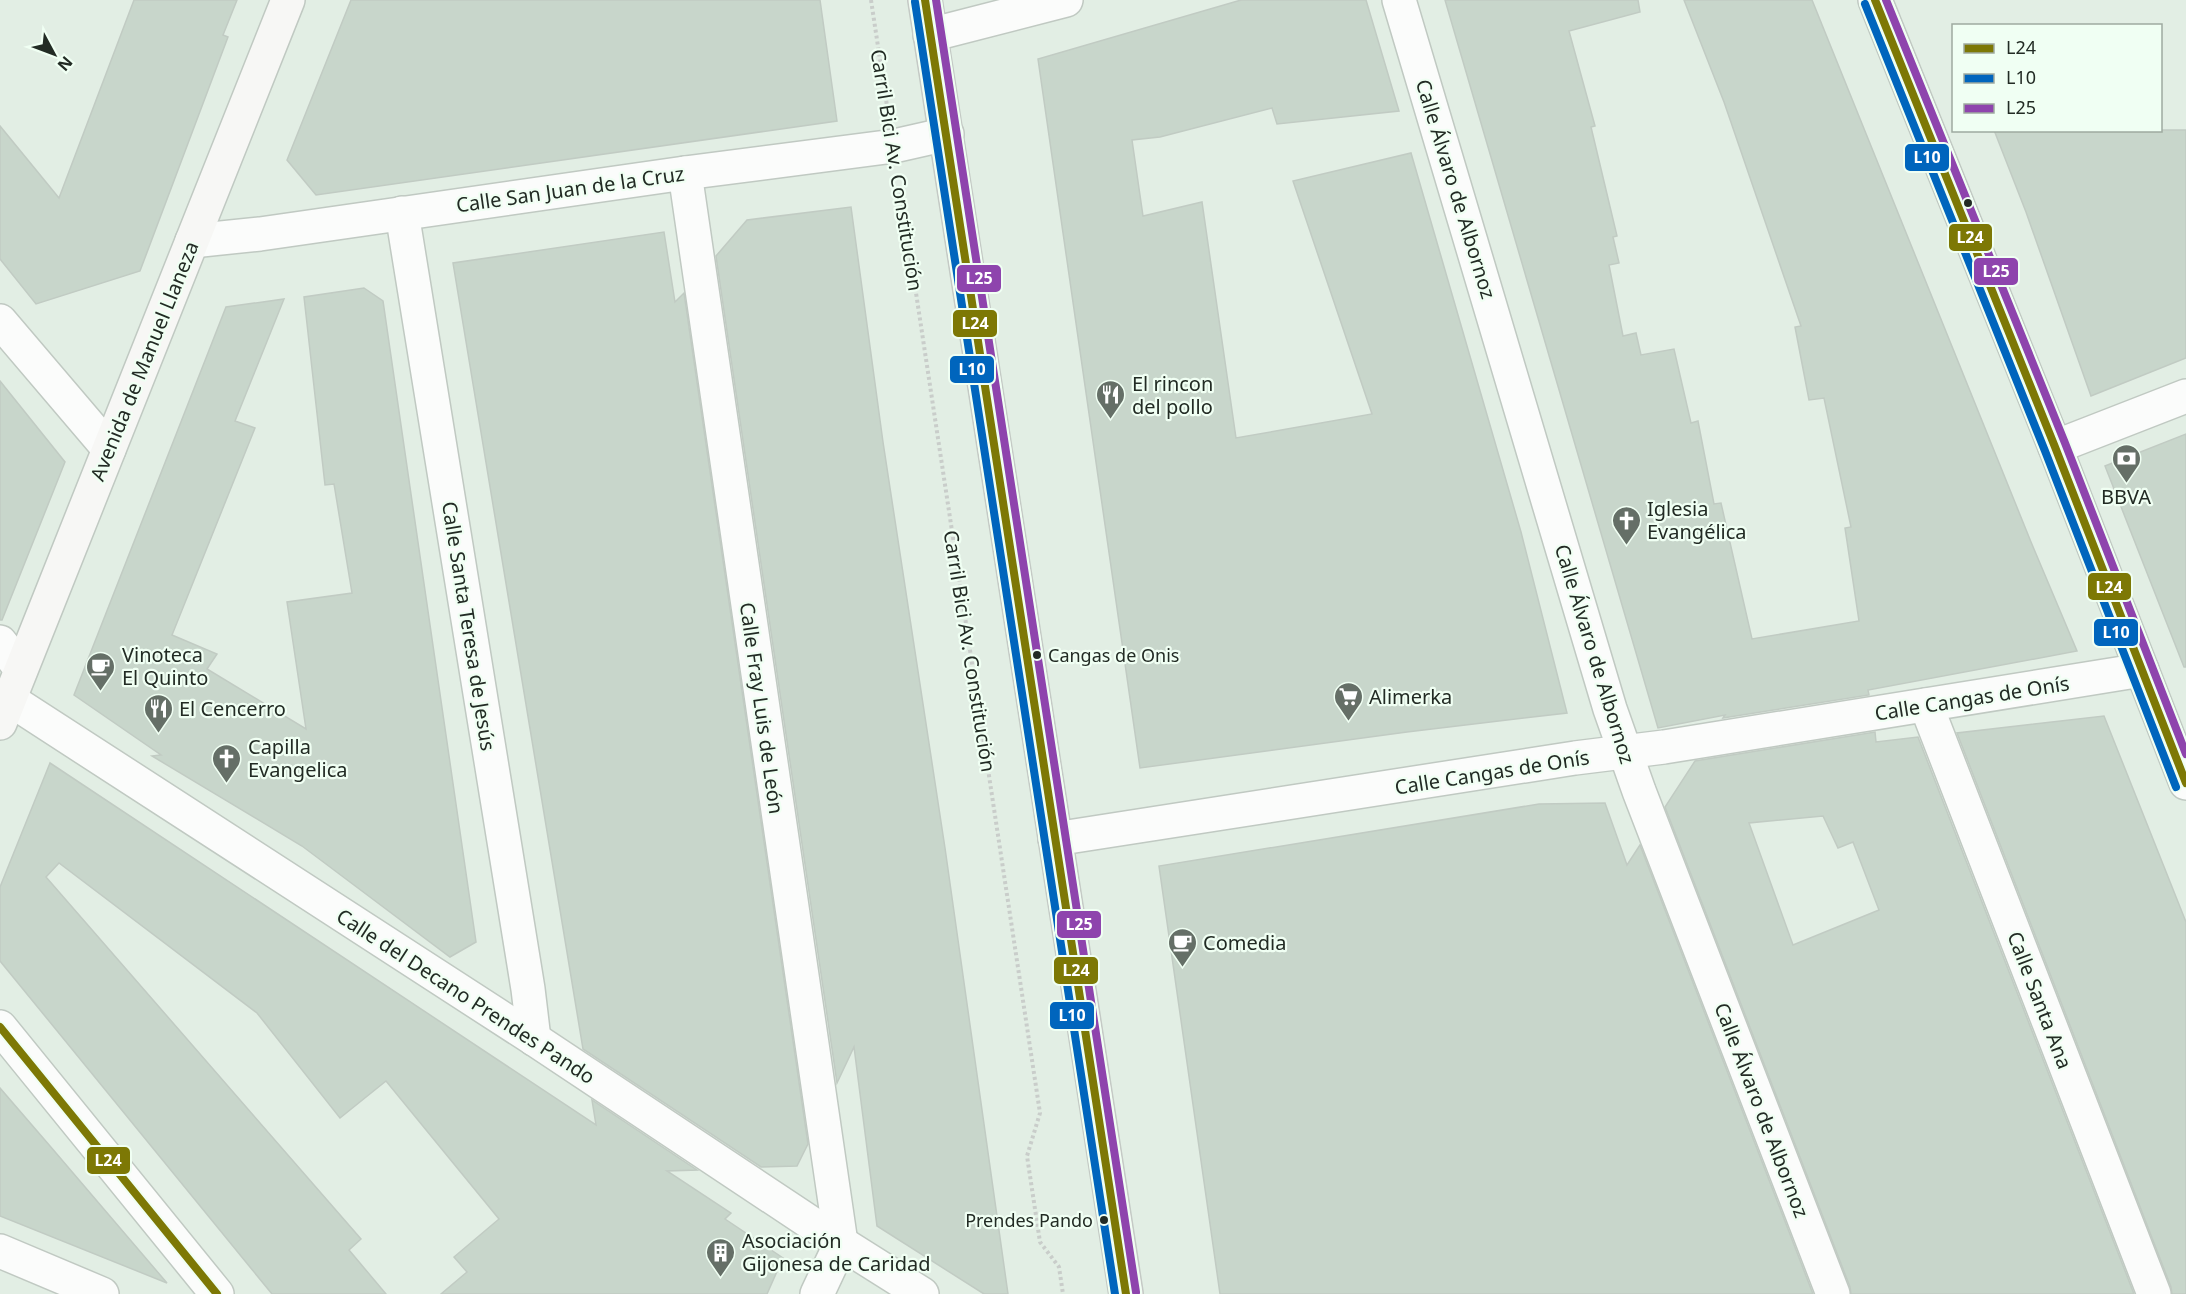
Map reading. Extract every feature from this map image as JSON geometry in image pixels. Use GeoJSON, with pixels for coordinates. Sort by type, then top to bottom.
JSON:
{"type":"FeatureCollection","features":[{"type":"Feature","properties":{"kind":"main road","name":"Avenida de Manuel Llaneza"},"geometry":{"type":"LineString","coordinates":[[5,711],[288,0]]}},
{"type":"Feature","properties":{"kind":"main road"},"geometry":{"type":"LineString","coordinates":[[925,0],[1126,1294]]}},
{"type":"Feature","properties":{"kind":"street"},"geometry":{"type":"LineString","coordinates":[[930,35],[1066,0]]}},
{"type":"Feature","properties":{"kind":"street","name":"Calle Álvaro de Albornoz"},"geometry":{"type":"LineString","coordinates":[[1400,0],[1606,697],[1833,1294]]}},
{"type":"Feature","properties":{"kind":"street"},"geometry":{"type":"LineString","coordinates":[[1875,0],[2055,447],[2186,783]]}},
{"type":"Feature","properties":{"kind":"street","name":"Calle San Juan de la Cruz"},"geometry":{"type":"LineString","coordinates":[[192,241],[260,234],[685,173],[894,146],[947,134]]}},
{"type":"Feature","properties":{"kind":"street","name":"Calle Fray Luis de León"},"geometry":{"type":"LineString","coordinates":[[685,173],[840,1243]]}},
{"type":"Feature","properties":{"kind":"street","name":"Calle Santa Teresa de Jesús"},"geometry":{"type":"LineString","coordinates":[[402,213],[534,1039]]}},
{"type":"Feature","properties":{"kind":"street"},"geometry":{"type":"LineString","coordinates":[[0,321],[109,449]]}},
{"type":"Feature","properties":{"kind":"street"},"geometry":{"type":"LineString","coordinates":[[2055,447],[2186,396]]}},
{"type":"Feature","properties":{"kind":"street"},"geometry":{"type":"LineString","coordinates":[[0,642],[21,669]]}},
{"type":"Feature","properties":{"kind":"street","name":"Calle Cangas de Onís"},"geometry":{"type":"LineString","coordinates":[[1055,839],[2142,670]]}},
{"type":"Feature","properties":{"kind":"street","name":"Calle Santa Ana"},"geometry":{"type":"LineString","coordinates":[[1926,705],[2154,1294]]}},
{"type":"Feature","properties":{"kind":"street","name":"Calle del Decano Prendes Pando"},"geometry":{"type":"LineString","coordinates":[[5,711],[534,1039],[840,1243],[922,1294]]}},
{"type":"Feature","properties":{"kind":"street"},"geometry":{"type":"LineString","coordinates":[[0,1027],[217,1294]]}},
{"type":"Feature","properties":{"kind":"street"},"geometry":{"type":"LineString","coordinates":[[816,1294],[840,1243]]}},
{"type":"Feature","properties":{"kind":"street"},"geometry":{"type":"LineString","coordinates":[[0,1251],[102,1294]]}},
{"type":"Feature","properties":{"kind":"path","name":"Carril Bici Av. Constitución"},"geometry":{"type":"LineString","coordinates":[[870,0],[1040,1113],[1027,1156],[1040,1242],[1059,1266],[1063,1294]]}},
{"type":"Feature","properties":{"kind":"building"},"geometry":{"type":"Polygon","coordinates":[[[134,0],[237,0],[223,35],[228,37],[140,271],[36,304],[0,259],[0,126],[59,198],[134,0]]]}},
{"type":"Feature","properties":{"kind":"building"},"geometry":{"type":"Polygon","coordinates":[[[351,0],[820,0],[837,121],[316,195],[287,160],[351,0]]]}},
{"type":"Feature","properties":{"kind":"building"},"geometry":{"type":"Polygon","coordinates":[[[1241,0],[1366,0],[1399,111],[1277,124],[1272,108],[1160,137],[1132,140],[1143,216],[1202,202],[1236,438],[1372,414],[1293,181],[1411,153],[1521,532],[1567,713],[1140,768],[1038,59],[1241,0]]]}},
{"type":"Feature","properties":{"kind":"building"},"geometry":{"type":"Polygon","coordinates":[[[1445,0],[1638,0],[1640,12],[1569,31],[1595,126],[1591,127],[1617,236],[1613,237],[1619,263],[1609,265],[1623,336],[1636,333],[1641,355],[1674,349],[1691,423],[1698,421],[1714,504],[1721,503],[1752,639],[1859,621],[1845,528],[1851,527],[1824,398],[1809,400],[1795,327],[1801,326],[1724,102],[1684,0],[1812,0],[2077,651],[1868,690],[1869,695],[1723,718],[1725,715],[1658,728],[1445,0]]]}},
{"type":"Feature","properties":{"kind":"building"},"geometry":{"type":"Polygon","coordinates":[[[2186,130],[2186,358],[2091,396],[2026,212],[1995,132],[2186,130]]]}},
{"type":"Feature","properties":{"kind":"building"},"geometry":{"type":"Polygon","coordinates":[[[851,207],[883,442],[945,848],[1008,1294],[984,1294],[877,1226],[854,1047],[837,1083],[716,256],[747,220],[851,207]]]}},
{"type":"Feature","properties":{"kind":"building"},"geometry":{"type":"Polygon","coordinates":[[[664,232],[675,302],[684,293],[808,1144],[797,1166],[761,1167],[583,1049],[453,263],[664,232]]]}},
{"type":"Feature","properties":{"kind":"building"},"geometry":{"type":"Polygon","coordinates":[[[364,288],[383,301],[476,942],[450,957],[302,846],[152,756],[161,755],[74,695],[226,307],[284,299],[235,421],[255,428],[172,635],[217,654],[207,669],[306,729],[287,602],[352,593],[334,484],[325,485],[304,297],[364,288]]]}},
{"type":"Feature","properties":{"kind":"building"},"geometry":{"type":"Polygon","coordinates":[[[0,381],[65,462],[2,620],[0,620],[0,381]]]}},
{"type":"Feature","properties":{"kind":"building"},"geometry":{"type":"Polygon","coordinates":[[[2186,434],[2186,667],[2184,667],[2105,466],[2186,434]]]}},
{"type":"Feature","properties":{"kind":"building"},"geometry":{"type":"Polygon","coordinates":[[[2104,716],[2186,922],[2186,1294],[2172,1294],[1957,733],[2104,716]]]}},
{"type":"Feature","properties":{"kind":"building"},"geometry":{"type":"Polygon","coordinates":[[[1875,732],[1876,742],[1918,737],[2134,1294],[1851,1294],[1665,807],[1695,761],[1875,732]],[[1823,816],[1749,823],[1793,945],[1879,910],[1853,842],[1838,848],[1823,816]]]}},
{"type":"Feature","properties":{"kind":"building"},"geometry":{"type":"Polygon","coordinates":[[[50,763],[596,1125],[592,1100],[697,1170],[667,1171],[731,1213],[725,1219],[783,1258],[767,1294],[441,1294],[467,1272],[454,1257],[499,1219],[386,1081],[340,1118],[257,1013],[59,863],[46,877],[361,1239],[349,1250],[386,1294],[272,1294],[0,961],[0,887],[50,763]]]}},
{"type":"Feature","properties":{"kind":"building"},"geometry":{"type":"Polygon","coordinates":[[[1605,803],[1627,865],[1640,845],[1813,1294],[1220,1294],[1159,866],[1539,804],[1605,803]]]}},
{"type":"Feature","properties":{"kind":"building"},"geometry":{"type":"Polygon","coordinates":[[[0,1088],[50,1146],[167,1283],[0,1216],[0,1088]]]}},
{"type":"Feature","properties":{"kind":"transit line","name":"L24"},"geometry":{"type":"LineString","coordinates":[[925,0],[1126,1294]]}},
{"type":"Feature","properties":{"kind":"transit line","name":"L25"},"geometry":{"type":"LineString","coordinates":[[936,0],[1136,1292]]}},
{"type":"Feature","properties":{"kind":"transit line","name":"L24"},"geometry":{"type":"LineString","coordinates":[[1875,0],[2055,447],[2186,783]]}},
{"type":"Feature","properties":{"kind":"transit line","name":"L25"},"geometry":{"type":"LineString","coordinates":[[1886,0],[2065,443],[2186,754]]}},
{"type":"Feature","properties":{"kind":"transit line","name":"L10"},"geometry":{"type":"LineString","coordinates":[[915,2],[1115,1294]]}},
{"type":"Feature","properties":{"kind":"transit line","name":"L10"},"geometry":{"type":"LineString","coordinates":[[1865,4],[2045,451],[2176,787]]}},
{"type":"Feature","properties":{"kind":"transit line","name":"L24"},"geometry":{"type":"LineString","coordinates":[[0,1027],[217,1294]]}},
{"type":"Feature","properties":{"kind":"place","name":"El rincon del pollo"},"geometry":{"type":"Point","coordinates":[1111,420]}},
{"type":"Feature","properties":{"kind":"place","name":"BBVA"},"geometry":{"type":"Point","coordinates":[2126,484]}},
{"type":"Feature","properties":{"kind":"place","name":"Iglesia Evangélica"},"geometry":{"type":"Point","coordinates":[1626,546]}},
{"type":"Feature","properties":{"kind":"place","name":"Cangas de Onis"},"geometry":{"type":"Point","coordinates":[1037,655]}},
{"type":"Feature","properties":{"kind":"place","name":"Vinoteca El Quinto"},"geometry":{"type":"Point","coordinates":[101,692]}},
{"type":"Feature","properties":{"kind":"place","name":"Alimerka"},"geometry":{"type":"Point","coordinates":[1348,722]}},
{"type":"Feature","properties":{"kind":"place","name":"El Cencerro"},"geometry":{"type":"Point","coordinates":[158,734]}},
{"type":"Feature","properties":{"kind":"place","name":"Capilla Evangelica"},"geometry":{"type":"Point","coordinates":[227,784]}},
{"type":"Feature","properties":{"kind":"place","name":"Comedia"},"geometry":{"type":"Point","coordinates":[1182,968]}},
{"type":"Feature","properties":{"kind":"place","name":"Prendes Pando"},"geometry":{"type":"Point","coordinates":[1104,1220]}},
{"type":"Feature","properties":{"kind":"place","name":"Asociación Gijonesa de Caridad"},"geometry":{"type":"Point","coordinates":[721,1278]}}]}
